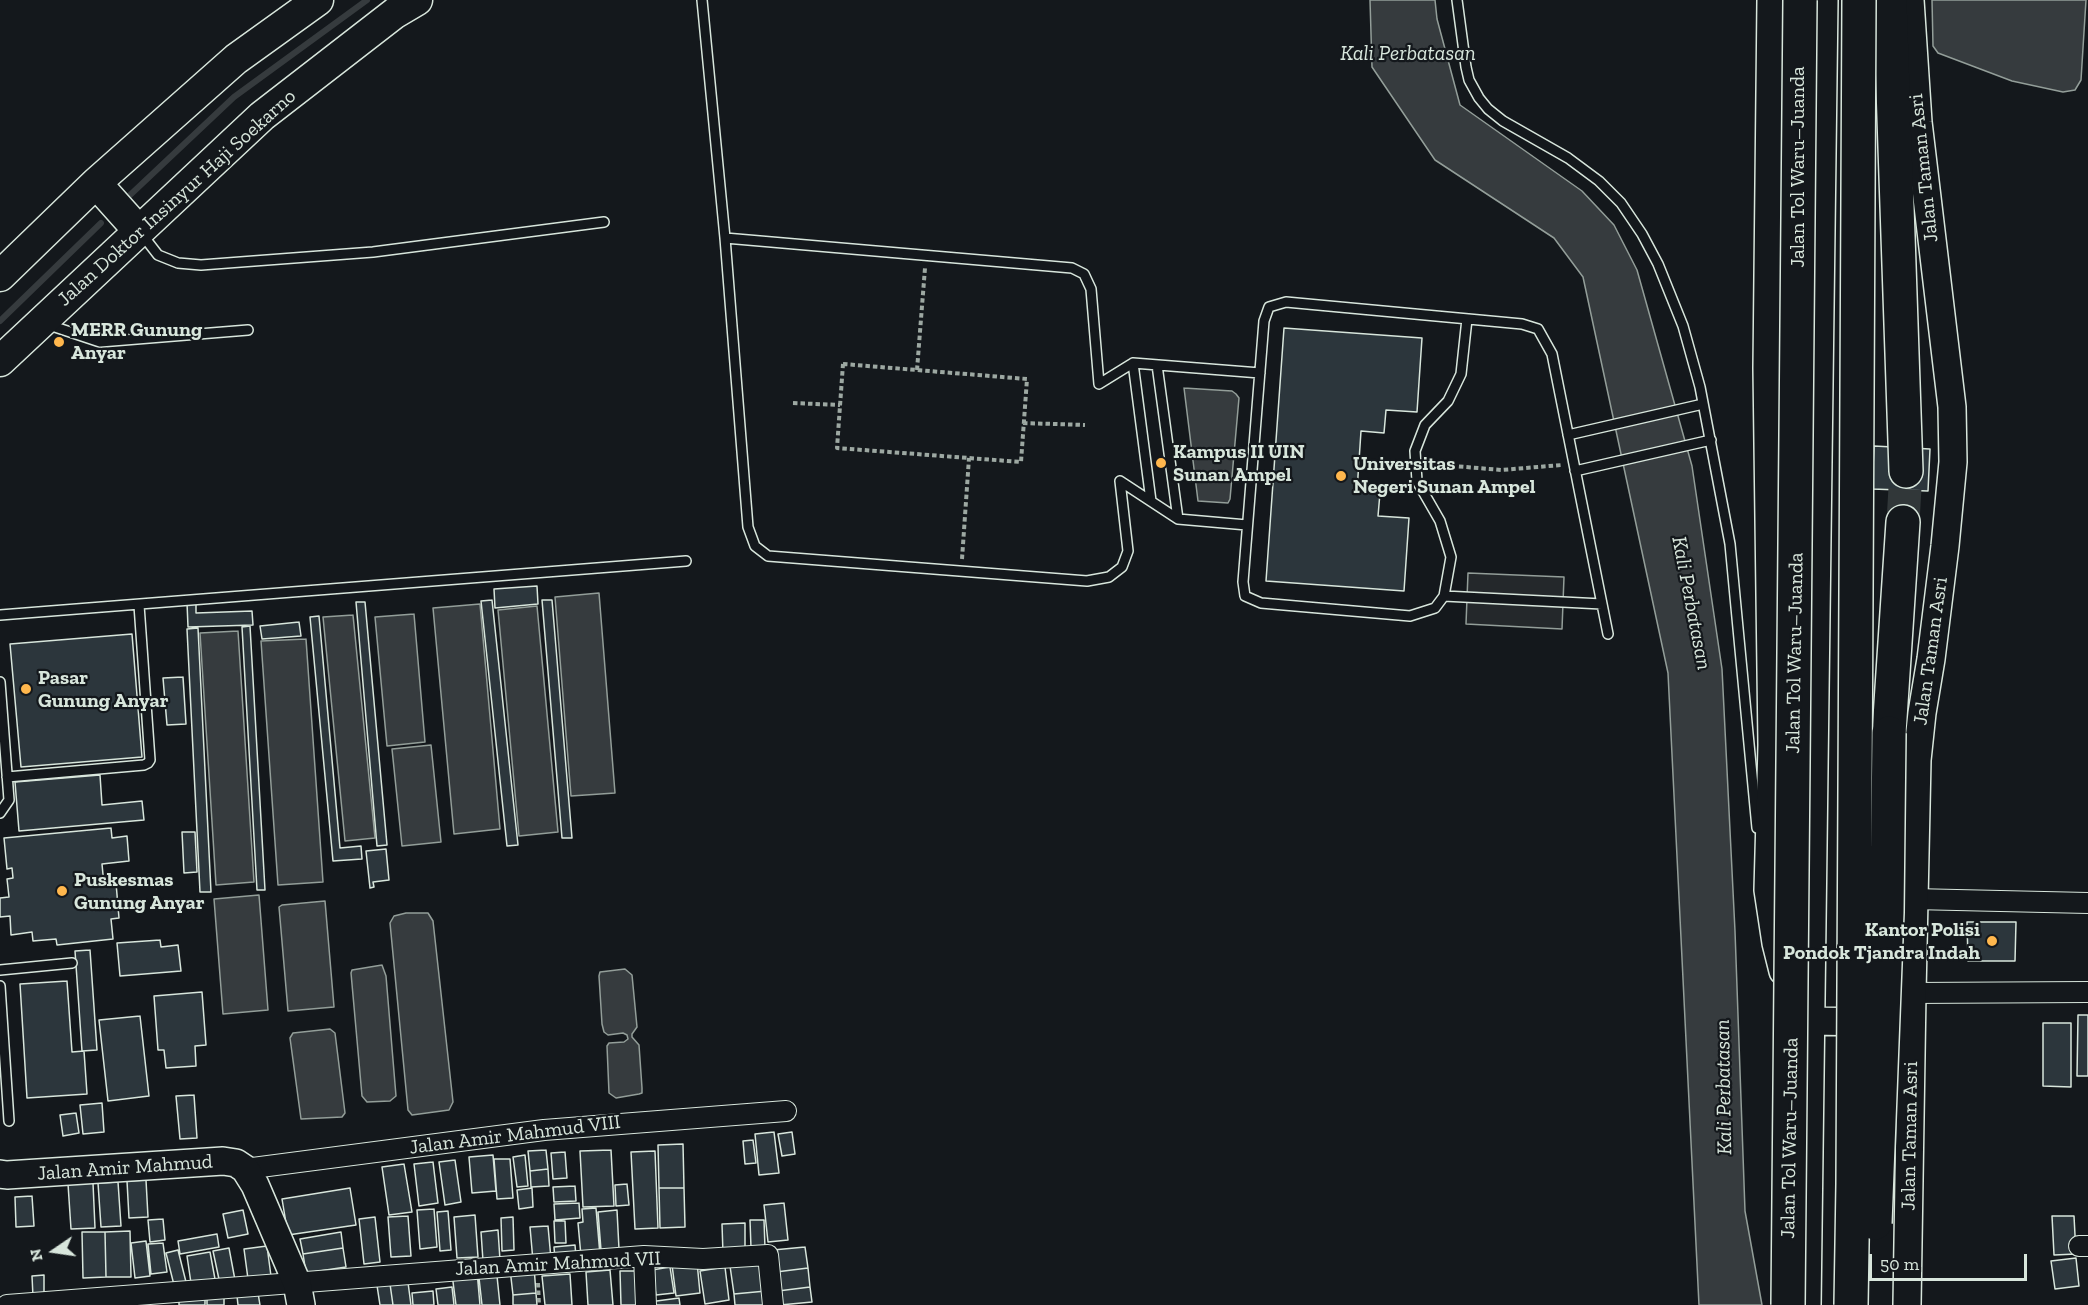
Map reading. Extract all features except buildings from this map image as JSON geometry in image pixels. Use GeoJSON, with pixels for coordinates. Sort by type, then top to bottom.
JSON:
{"type":"FeatureCollection","features":[{"type":"Feature","properties":{"kind":"highway","name":"Jalan Tol Waru–Juanda"},"geometry":{"type":"LineString","coordinates":[[1788,1305],[1800,0]]}},
{"type":"Feature","properties":{"kind":"highway"},"geometry":{"type":"LineString","coordinates":[[1851,1305],[1858,0]]}},
{"type":"Feature","properties":{"kind":"highway"},"geometry":{"type":"LineString","coordinates":[[1890,0],[1906,471]]}},
{"type":"Feature","properties":{"kind":"highway"},"geometry":{"type":"LineString","coordinates":[[1870,1305],[1887,912],[1889,733],[1903,522]]}},
{"type":"Feature","properties":{"kind":"main road"},"geometry":{"type":"LineString","coordinates":[[0,276],[96,183],[236,59],[318,0]]}},
{"type":"Feature","properties":{"kind":"main road","name":"Jalan Doktor Insinyur Haji Soekarno"},"geometry":{"type":"LineString","coordinates":[[0,361],[262,116],[395,14],[417,0]]}},
{"type":"Feature","properties":{"kind":"main road"},"geometry":{"type":"LineString","coordinates":[[1771,0],[1767,368],[1772,745],[1768,890],[1781,965],[1797,1008],[1809,1021],[1912,1022]]}},
{"type":"Feature","properties":{"kind":"main road"},"geometry":{"type":"LineString","coordinates":[[1807,1305],[1824,0]]}},
{"type":"Feature","properties":{"kind":"main road","name":"Jalan Taman Asri"},"geometry":{"type":"LineString","coordinates":[[1907,1305],[1913,899],[1919,737],[1945,546],[1953,451],[1952,407],[1918,122],[1910,0]]}},
{"type":"Feature","properties":{"kind":"main road"},"geometry":{"type":"LineString","coordinates":[[96,183],[138,230]]}},
{"type":"Feature","properties":{"kind":"main road","name":"Jalan Amir Mahmud"},"geometry":{"type":"LineString","coordinates":[[0,1174],[223,1161],[236,1163],[244,1169]]}},
{"type":"Feature","properties":{"kind":"main road"},"geometry":{"type":"LineString","coordinates":[[244,1169],[255,1185],[299,1294]]}},
{"type":"Feature","properties":{"kind":"street"},"geometry":{"type":"LineString","coordinates":[[1913,899],[2088,903]]}},
{"type":"Feature","properties":{"kind":"street"},"geometry":{"type":"LineString","coordinates":[[1912,993],[2088,992]]}},
{"type":"Feature","properties":{"kind":"street","name":"Jalan Amir Mahmud VIII"},"geometry":{"type":"LineString","coordinates":[[244,1169],[544,1130],[786,1112]]}},
{"type":"Feature","properties":{"kind":"street","name":"Jalan Amir Mahmud VII"},"geometry":{"type":"LineString","coordinates":[[7,1305],[299,1294],[644,1256],[703,1259],[768,1255],[773,1305]]}},
{"type":"Feature","properties":{"kind":"street"},"geometry":{"type":"LineString","coordinates":[[644,1256],[646,1305]]}},
{"type":"Feature","properties":{"kind":"lane"},"geometry":{"type":"LineString","coordinates":[[702,0],[748,527],[755,546],[768,556],[1087,581],[1109,578],[1122,567],[1128,550],[1120,481],[1178,519],[1247,525]]}},
{"type":"Feature","properties":{"kind":"lane"},"geometry":{"type":"LineString","coordinates":[[1457,0],[1466,67],[1473,88],[1484,103],[1503,121],[1568,158],[1599,181],[1621,203],[1642,234],[1658,264],[1683,326],[1711,440],[1730,544],[1759,839],[1768,890]]}},
{"type":"Feature","properties":{"kind":"lane"},"geometry":{"type":"LineString","coordinates":[[138,230],[158,255],[178,263],[201,265],[374,252],[604,222]]}},
{"type":"Feature","properties":{"kind":"lane"},"geometry":{"type":"LineString","coordinates":[[724,237],[1072,268],[1084,274],[1091,290],[1099,384],[1133,363],[1260,373]]}},
{"type":"Feature","properties":{"kind":"lane"},"geometry":{"type":"LineString","coordinates":[[1467,319],[1461,374],[1448,402],[1425,425],[1416,451],[1417,481],[1440,521],[1451,557],[1444,596],[1435,608],[1410,616],[1261,603],[1245,596],[1243,582],[1247,525],[1264,321],[1269,307],[1286,302],[1522,324],[1538,329],[1552,354],[1608,634]]}},
{"type":"Feature","properties":{"kind":"lane"},"geometry":{"type":"LineString","coordinates":[[41,322],[100,342],[248,330]]}},
{"type":"Feature","properties":{"kind":"lane"},"geometry":{"type":"LineString","coordinates":[[1133,363],[1151,501]]}},
{"type":"Feature","properties":{"kind":"lane"},"geometry":{"type":"LineString","coordinates":[[1157,365],[1178,519]]}},
{"type":"Feature","properties":{"kind":"lane"},"geometry":{"type":"LineString","coordinates":[[1568,435],[1703,404]]}},
{"type":"Feature","properties":{"kind":"lane"},"geometry":{"type":"LineString","coordinates":[[1574,467],[1601,465],[1711,440]]}},
{"type":"Feature","properties":{"kind":"lane"},"geometry":{"type":"LineString","coordinates":[[0,615],[686,561]]}},
{"type":"Feature","properties":{"kind":"lane"},"geometry":{"type":"LineString","coordinates":[[1444,596],[1602,604]]}},
{"type":"Feature","properties":{"kind":"lane"},"geometry":{"type":"LineString","coordinates":[[7,777],[148,763],[150,760],[140,605]]}},
{"type":"Feature","properties":{"kind":"lane"},"geometry":{"type":"LineString","coordinates":[[0,682],[9,800],[0,813]]}},
{"type":"Feature","properties":{"kind":"lane"},"geometry":{"type":"LineString","coordinates":[[0,970],[72,963]]}},
{"type":"Feature","properties":{"kind":"lane"},"geometry":{"type":"LineString","coordinates":[[0,986],[9,1121]]}},
{"type":"Feature","properties":{"kind":"path"},"geometry":{"type":"LineString","coordinates":[[917,370],[926,255]]}},
{"type":"Feature","properties":{"kind":"path"},"geometry":{"type":"LineString","coordinates":[[843,364],[1027,379],[1020,462],[837,448],[840,405],[843,364]]}},
{"type":"Feature","properties":{"kind":"path"},"geometry":{"type":"LineString","coordinates":[[793,403],[840,405]]}},
{"type":"Feature","properties":{"kind":"path"},"geometry":{"type":"LineString","coordinates":[[1023,423],[1084,425]]}},
{"type":"Feature","properties":{"kind":"path"},"geometry":{"type":"LineString","coordinates":[[961,571],[969,458]]}},
{"type":"Feature","properties":{"kind":"path"},"geometry":{"type":"LineString","coordinates":[[1416,463],[1502,470],[1574,467]]}},
{"type":"Feature","properties":{"kind":"shaded area"},"geometry":{"type":"Polygon","coordinates":[[[1468,573],[1564,577],[1562,629],[1466,624],[1468,573]]]}},
{"type":"Feature","properties":{"kind":"water","name":"Kali Perbatasan"},"geometry":{"type":"Polygon","coordinates":[[[1370,0],[1435,0],[1437,19],[1460,105],[1582,191],[1614,225],[1637,270],[1692,466],[1722,669],[1735,931],[1745,1211],[1762,1305],[1699,1305],[1668,673],[1583,277],[1554,238],[1435,160],[1372,67],[1370,0]]]}},
{"type":"Feature","properties":{"kind":"water"},"geometry":{"type":"Polygon","coordinates":[[[1932,0],[2086,0],[2081,80],[2075,90],[2063,92],[2012,81],[1938,53],[1933,46],[1932,0]]]}},
{"type":"Feature","properties":{"kind":"water"},"geometry":{"type":"Polygon","coordinates":[[[1184,388],[1232,391],[1239,398],[1228,503],[1198,501],[1184,388]]]}},
{"type":"Feature","properties":{"kind":"water"},"geometry":{"type":"Polygon","coordinates":[[[599,593],[615,793],[571,796],[555,597],[599,593]]]}},
{"type":"Feature","properties":{"kind":"water"},"geometry":{"type":"Polygon","coordinates":[[[480,604],[500,829],[454,834],[433,608],[480,604]]]}},
{"type":"Feature","properties":{"kind":"water"},"geometry":{"type":"Polygon","coordinates":[[[537,606],[558,832],[519,836],[498,610],[537,606]]]}},
{"type":"Feature","properties":{"kind":"water"},"geometry":{"type":"Polygon","coordinates":[[[414,614],[425,742],[387,746],[375,617],[414,614]]]}},
{"type":"Feature","properties":{"kind":"water"},"geometry":{"type":"Polygon","coordinates":[[[353,615],[375,838],[345,841],[323,617],[353,615]]]}},
{"type":"Feature","properties":{"kind":"water"},"geometry":{"type":"Polygon","coordinates":[[[238,631],[254,882],[216,885],[200,633],[238,631]]]}},
{"type":"Feature","properties":{"kind":"water"},"geometry":{"type":"Polygon","coordinates":[[[306,639],[323,882],[278,885],[261,641],[306,639]]]}},
{"type":"Feature","properties":{"kind":"water"},"geometry":{"type":"Polygon","coordinates":[[[431,745],[441,842],[402,846],[392,749],[431,745]]]}},
{"type":"Feature","properties":{"kind":"water"},"geometry":{"type":"Polygon","coordinates":[[[259,895],[268,1010],[223,1014],[214,899],[259,895]]]}},
{"type":"Feature","properties":{"kind":"water"},"geometry":{"type":"Polygon","coordinates":[[[325,901],[334,1007],[288,1011],[279,907],[325,901]]]}},
{"type":"Feature","properties":{"kind":"water"},"geometry":{"type":"Polygon","coordinates":[[[406,913],[428,913],[433,921],[453,1102],[449,1110],[412,1115],[408,1110],[390,923],[394,916],[406,913]]]}},
{"type":"Feature","properties":{"kind":"water"},"geometry":{"type":"Polygon","coordinates":[[[382,965],[386,976],[396,1096],[390,1101],[367,1102],[362,1096],[351,973],[352,970],[382,965]]]}},
{"type":"Feature","properties":{"kind":"water"},"geometry":{"type":"Polygon","coordinates":[[[625,969],[632,975],[637,1027],[632,1037],[639,1045],[642,1093],[616,1098],[609,1093],[607,1046],[609,1043],[624,1042],[628,1039],[623,1033],[608,1035],[604,1032],[599,976],[600,972],[625,969]]]}},
{"type":"Feature","properties":{"kind":"water"},"geometry":{"type":"Polygon","coordinates":[[[330,1029],[335,1033],[345,1113],[342,1117],[301,1119],[290,1038],[293,1033],[330,1029]]]}},
{"type":"Feature","properties":{"kind":"waterway"},"geometry":{"type":"LineString","coordinates":[[129,196],[234,97],[367,0]]}},
{"type":"Feature","properties":{"kind":"waterway"},"geometry":{"type":"LineString","coordinates":[[0,321],[101,223]]}},
{"type":"Feature","properties":{"kind":"tunnel"},"geometry":{"type":"LineString","coordinates":[[1903,522],[1906,471]]}},
{"type":"Feature","properties":{"kind":"place","name":"MERR Gunung Anyar"},"geometry":{"type":"Point","coordinates":[59,342]}},
{"type":"Feature","properties":{"kind":"place","name":"Kampus II UIN Sunan Ampel"},"geometry":{"type":"Point","coordinates":[1161,463]}},
{"type":"Feature","properties":{"kind":"place","name":"Universitas Negeri Sunan Ampel"},"geometry":{"type":"Point","coordinates":[1341,476]}},
{"type":"Feature","properties":{"kind":"place","name":"Pasar Gunung Anyar"},"geometry":{"type":"Point","coordinates":[26,689]}},
{"type":"Feature","properties":{"kind":"place","name":"Puskesmas Gunung Anyar"},"geometry":{"type":"Point","coordinates":[62,891]}},
{"type":"Feature","properties":{"kind":"place","name":"Kantor Polisi Pondok Tjandra Indah"},"geometry":{"type":"Point","coordinates":[1992,941]}}]}
